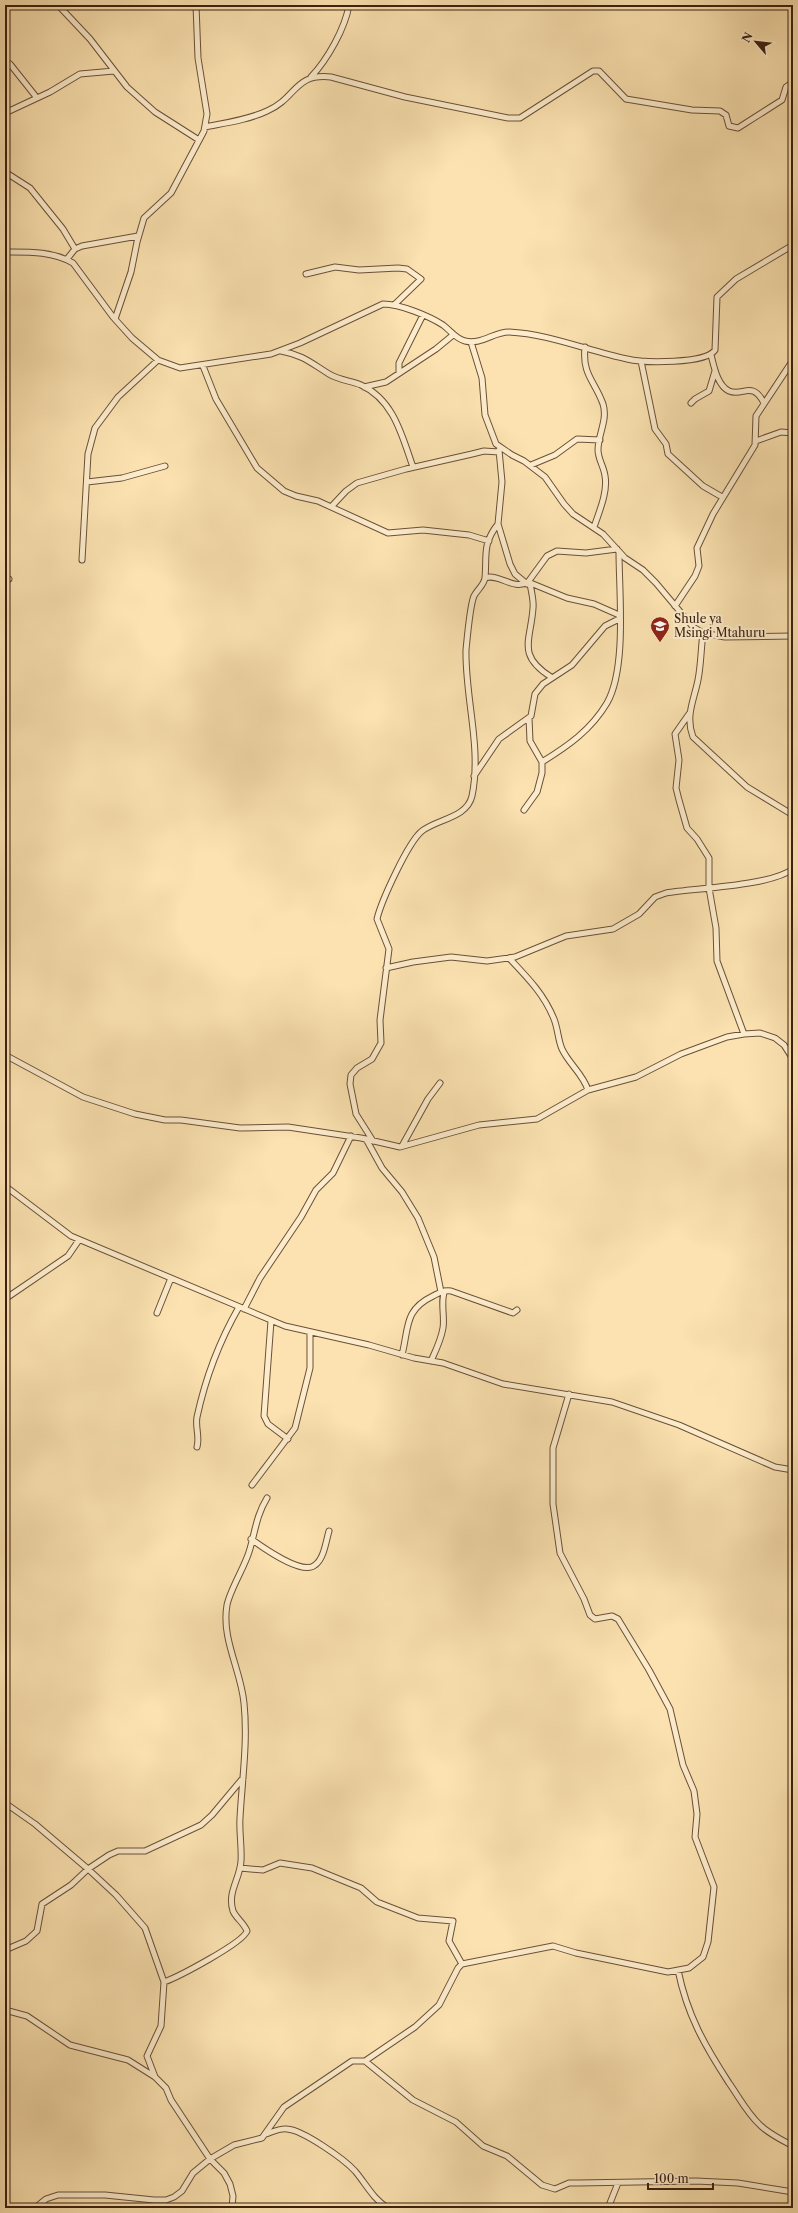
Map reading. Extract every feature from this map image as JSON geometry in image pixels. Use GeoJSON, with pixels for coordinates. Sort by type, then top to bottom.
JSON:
{"type":"FeatureCollection","features":[{"type":"Feature","properties":{"kind":"street"},"geometry":{"type":"LineString","coordinates":[[58,5],[90,39],[127,87],[155,112],[199,140]]}},
{"type":"Feature","properties":{"kind":"street"},"geometry":{"type":"LineString","coordinates":[[115,320],[132,272],[138,236],[144,218],[170,193],[205,127],[207,114],[198,58],[196,5]]}},
{"type":"Feature","properties":{"kind":"street"},"geometry":{"type":"LineString","coordinates":[[205,127],[267,112],[282,104],[302,82],[311,77],[323,62],[345,22],[349,5]]}},
{"type":"Feature","properties":{"kind":"street"},"geometry":{"type":"LineString","coordinates":[[10,64],[37,98]]}},
{"type":"Feature","properties":{"kind":"street"},"geometry":{"type":"LineString","coordinates":[[5,113],[37,98],[80,74],[114,71]]}},
{"type":"Feature","properties":{"kind":"street"},"geometry":{"type":"LineString","coordinates":[[311,77],[332,77],[405,97],[508,118],[520,118],[594,72],[599,71],[626,99],[692,110],[720,111],[726,115],[730,126],[738,128],[782,100],[786,87],[793,82]]}},
{"type":"Feature","properties":{"kind":"street"},"geometry":{"type":"LineString","coordinates":[[5,172],[30,188],[63,229],[75,249]]}},
{"type":"Feature","properties":{"kind":"street"},"geometry":{"type":"LineString","coordinates":[[67,259],[75,249],[89,244],[116,241],[138,236]]}},
{"type":"Feature","properties":{"kind":"street"},"geometry":{"type":"LineString","coordinates":[[5,252],[45,253],[67,259],[73,263],[115,320],[132,338],[158,360],[180,368],[203,366],[280,350],[300,343],[378,305],[394,305],[423,315],[443,326],[453,335],[470,342],[481,342],[508,332],[557,339],[629,360],[690,360],[711,355],[715,350],[717,297],[736,279],[793,245]]}},
{"type":"Feature","properties":{"kind":"street"},"geometry":{"type":"LineString","coordinates":[[306,274],[335,267],[359,270],[384,268],[408,269],[421,279],[394,305]]}},
{"type":"Feature","properties":{"kind":"street"},"geometry":{"type":"LineString","coordinates":[[399,373],[399,363],[423,315]]}},
{"type":"Feature","properties":{"kind":"street"},"geometry":{"type":"LineString","coordinates":[[364,387],[386,382],[436,349],[453,335]]}},
{"type":"Feature","properties":{"kind":"street"},"geometry":{"type":"LineString","coordinates":[[470,342],[482,378],[486,415],[491,432],[498,445],[502,482],[498,524],[510,564],[515,574],[528,583],[567,598],[594,604],[619,617]]}},
{"type":"Feature","properties":{"kind":"street"},"geometry":{"type":"LineString","coordinates":[[585,347],[584,365],[603,403],[604,412],[598,448],[599,460],[606,476],[605,489],[594,527]]}},
{"type":"Feature","properties":{"kind":"street"},"geometry":{"type":"LineString","coordinates":[[280,350],[306,358],[330,375],[364,387],[383,399],[398,423],[413,468]]}},
{"type":"Feature","properties":{"kind":"street"},"geometry":{"type":"LineString","coordinates":[[711,355],[715,371],[720,382],[727,390],[733,392],[750,389],[755,391],[764,403]]}},
{"type":"Feature","properties":{"kind":"street"},"geometry":{"type":"LineString","coordinates":[[82,560],[88,454],[95,428],[118,397],[158,360]]}},
{"type":"Feature","properties":{"kind":"street"},"geometry":{"type":"LineString","coordinates":[[641,360],[655,429],[666,444],[668,454],[703,486],[722,497]]}},
{"type":"Feature","properties":{"kind":"street"},"geometry":{"type":"LineString","coordinates":[[675,606],[695,576],[699,566],[697,548],[722,497],[756,441],[754,422],[764,403],[793,360]]}},
{"type":"Feature","properties":{"kind":"street"},"geometry":{"type":"LineString","coordinates":[[203,366],[216,399],[257,468],[284,491],[296,496],[318,501],[388,533],[423,530],[468,536],[489,541]]}},
{"type":"Feature","properties":{"kind":"street"},"geometry":{"type":"LineString","coordinates":[[692,403],[695,399],[708,391],[713,381],[715,371]]}},
{"type":"Feature","properties":{"kind":"street"},"geometry":{"type":"LineString","coordinates":[[756,441],[781,432],[793,434]]}},
{"type":"Feature","properties":{"kind":"street"},"geometry":{"type":"LineString","coordinates":[[531,465],[555,455],[576,439],[600,440]]}},
{"type":"Feature","properties":{"kind":"street"},"geometry":{"type":"LineString","coordinates":[[498,445],[531,465],[545,477],[573,514],[594,527],[656,583],[693,627],[703,633],[740,637],[793,636]]}},
{"type":"Feature","properties":{"kind":"street"},"geometry":{"type":"LineString","coordinates":[[331,508],[346,491],[358,483],[484,451],[499,452]]}},
{"type":"Feature","properties":{"kind":"street"},"geometry":{"type":"LineString","coordinates":[[87,482],[122,478],[165,466]]}},
{"type":"Feature","properties":{"kind":"street"},"geometry":{"type":"LineString","coordinates":[[373,1141],[356,1114],[350,1084],[351,1075],[357,1068],[372,1059],[381,1043],[380,1020],[389,949],[376,919],[399,867],[414,839],[422,831],[462,812],[469,804],[472,796],[474,748],[466,650],[474,596],[485,578],[484,557],[489,541],[498,524]]}},
{"type":"Feature","properties":{"kind":"street"},"geometry":{"type":"LineString","coordinates":[[551,678],[539,667],[528,649],[527,642],[533,606],[528,583],[544,559],[557,551],[586,553],[618,550]]}},
{"type":"Feature","properties":{"kind":"street"},"geometry":{"type":"LineString","coordinates":[[542,762],[575,741],[593,722],[607,702],[616,678],[619,617],[618,550]]}},
{"type":"Feature","properties":{"kind":"street"},"geometry":{"type":"LineString","coordinates":[[485,578],[491,576],[513,584],[528,583]]}},
{"type":"Feature","properties":{"kind":"street"},"geometry":{"type":"LineString","coordinates":[[473,777],[499,739],[529,718],[533,713],[535,694],[551,678],[572,665],[605,626],[619,617]]}},
{"type":"Feature","properties":{"kind":"street"},"geometry":{"type":"LineString","coordinates":[[703,633],[698,678],[689,714],[690,727],[693,737],[751,790],[793,815]]}},
{"type":"Feature","properties":{"kind":"street"},"geometry":{"type":"LineString","coordinates":[[689,714],[675,734],[679,760],[676,788],[687,828],[697,839],[709,858],[709,888],[716,928],[717,961],[744,1034]]}},
{"type":"Feature","properties":{"kind":"street"},"geometry":{"type":"LineString","coordinates":[[524,810],[537,792],[542,774],[542,762],[530,741],[529,718]]}},
{"type":"Feature","properties":{"kind":"street"},"geometry":{"type":"LineString","coordinates":[[386,968],[412,962],[451,958],[487,961],[509,958],[566,936],[613,929],[639,914],[655,897],[666,893],[709,888],[784,875],[793,869]]}},
{"type":"Feature","properties":{"kind":"street"},"geometry":{"type":"LineString","coordinates":[[509,958],[530,979],[547,1002],[555,1021],[561,1048],[585,1080],[588,1090]]}},
{"type":"Feature","properties":{"kind":"street"},"geometry":{"type":"LineString","coordinates":[[5,1055],[83,1097],[134,1114],[165,1120],[181,1120],[234,1128],[288,1127],[351,1136],[402,1146],[479,1125],[537,1119],[588,1090],[636,1077],[681,1054],[727,1038],[744,1034],[760,1034],[775,1038],[784,1045],[793,1059]]}},
{"type":"Feature","properties":{"kind":"street"},"geometry":{"type":"LineString","coordinates":[[402,1146],[428,1099],[440,1083]]}},
{"type":"Feature","properties":{"kind":"street"},"geometry":{"type":"LineString","coordinates":[[244,1310],[260,1278],[301,1218],[316,1190],[333,1173],[351,1136]]}},
{"type":"Feature","properties":{"kind":"street"},"geometry":{"type":"LineString","coordinates":[[366,1139],[382,1168],[402,1192],[418,1218],[434,1257],[443,1291],[442,1296],[445,1314],[442,1333],[431,1361]]}},
{"type":"Feature","properties":{"kind":"street"},"geometry":{"type":"LineString","coordinates":[[5,1186],[36,1208],[64,1231],[79,1240],[271,1321],[466,1370],[504,1384],[612,1402],[679,1425],[775,1467],[793,1470]]}},
{"type":"Feature","properties":{"kind":"street"},"geometry":{"type":"LineString","coordinates":[[6,1296],[68,1256],[79,1240]]}},
{"type":"Feature","properties":{"kind":"street"},"geometry":{"type":"LineString","coordinates":[[157,1313],[171,1278]]}},
{"type":"Feature","properties":{"kind":"street"},"geometry":{"type":"LineString","coordinates":[[402,1355],[410,1316],[413,1311],[425,1300],[443,1291],[513,1313],[517,1310]]}},
{"type":"Feature","properties":{"kind":"street"},"geometry":{"type":"LineString","coordinates":[[197,1447],[199,1432],[196,1423],[201,1404],[229,1325],[238,1307]]}},
{"type":"Feature","properties":{"kind":"street"},"geometry":{"type":"LineString","coordinates":[[271,1321],[264,1416],[268,1424],[288,1439]]}},
{"type":"Feature","properties":{"kind":"street"},"geometry":{"type":"LineString","coordinates":[[252,1485],[288,1439],[294,1428],[310,1368],[310,1332]]}},
{"type":"Feature","properties":{"kind":"street"},"geometry":{"type":"LineString","coordinates":[[266,2134],[284,2108],[352,2061],[365,2061],[415,2027],[439,2005],[458,1968],[462,1964],[553,1946],[668,1972],[689,1968],[703,1957],[708,1942],[714,1887],[695,1837],[697,1814],[694,1791],[683,1765],[670,1709],[649,1670],[616,1617],[612,1616],[595,1619],[590,1615],[584,1599],[560,1553],[553,1504],[553,1448],[569,1394]]}},
{"type":"Feature","properties":{"kind":"street"},"geometry":{"type":"LineString","coordinates":[[164,1982],[177,1978],[223,1951],[246,1934],[247,1931],[234,1912],[232,1900],[232,1888],[240,1868],[240,1820],[246,1757],[244,1704],[235,1659],[229,1642],[226,1617],[227,1603],[249,1551],[256,1522],[267,1498]]}},
{"type":"Feature","properties":{"kind":"street"},"geometry":{"type":"LineString","coordinates":[[251,1539],[283,1559],[308,1568],[314,1567],[320,1561],[329,1531]]}},
{"type":"Feature","properties":{"kind":"street"},"geometry":{"type":"LineString","coordinates":[[5,1950],[26,1941],[37,1931],[42,1904],[71,1885],[88,1869],[113,1853],[125,1851],[145,1851],[200,1825],[212,1815],[244,1777]]}},
{"type":"Feature","properties":{"kind":"street"},"geometry":{"type":"LineString","coordinates":[[5,1803],[40,1828],[88,1869],[121,1900],[145,1928],[164,1982],[161,2026],[148,2056],[155,2077]]}},
{"type":"Feature","properties":{"kind":"street"},"geometry":{"type":"LineString","coordinates":[[240,1868],[263,1870],[280,1863],[312,1868],[361,1888],[377,1902],[418,1918],[453,1921],[449,1941],[462,1964]]}},
{"type":"Feature","properties":{"kind":"street"},"geometry":{"type":"LineString","coordinates":[[678,1970],[683,1996],[696,2028],[718,2066],[749,2112],[761,2126],[793,2146]]}},
{"type":"Feature","properties":{"kind":"street"},"geometry":{"type":"LineString","coordinates":[[5,2010],[27,2016],[70,2045],[128,2060],[155,2077],[166,2088],[179,2113],[210,2159],[224,2173],[230,2184],[233,2196],[232,2208]]}},
{"type":"Feature","properties":{"kind":"street"},"geometry":{"type":"LineString","coordinates":[[365,2061],[412,2100],[456,2122],[483,2146],[507,2156],[542,2185],[555,2189],[569,2183],[618,2183],[647,2180],[738,2183],[793,2192]]}},
{"type":"Feature","properties":{"kind":"street"},"geometry":{"type":"LineString","coordinates":[[35,2208],[46,2199],[58,2195],[85,2194],[166,2200],[182,2191],[193,2173],[210,2159],[234,2145],[254,2141],[266,2134],[289,2129],[304,2136],[344,2161],[354,2170],[379,2203],[388,2208]]}},
{"type":"Feature","properties":{"kind":"street"},"geometry":{"type":"LineString","coordinates":[[608,2208],[618,2183]]}},
{"type":"Feature","properties":{"kind":"place","name":"Shule ya Msingi Mtahuru"},"geometry":{"type":"Point","coordinates":[660,643]}}]}
